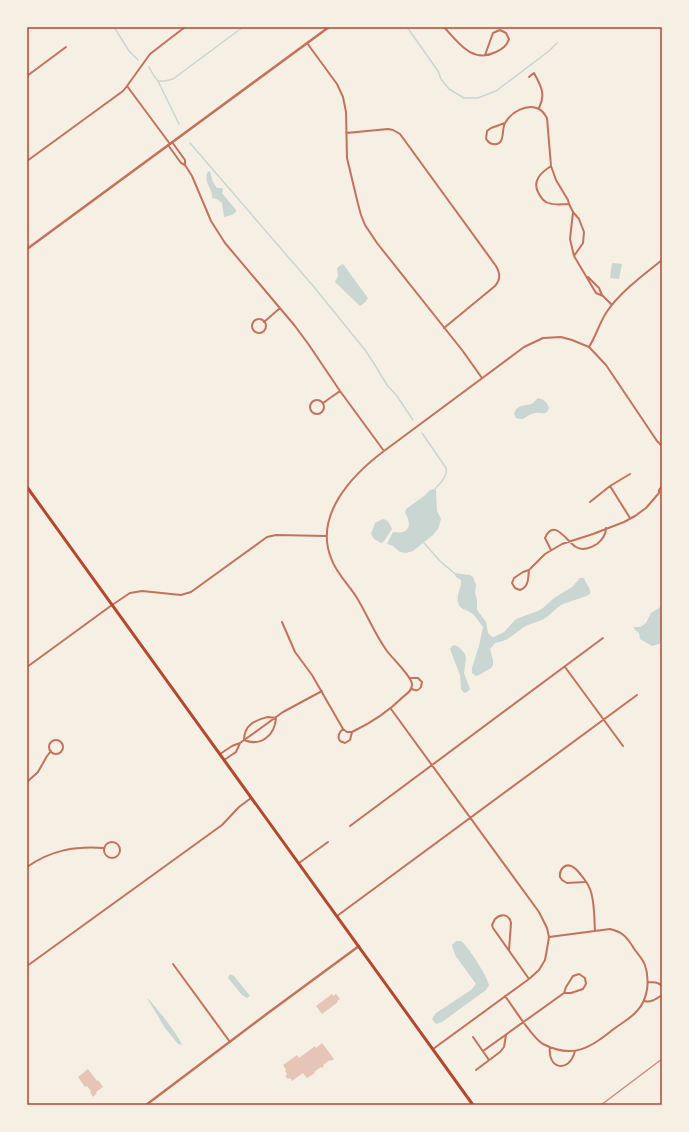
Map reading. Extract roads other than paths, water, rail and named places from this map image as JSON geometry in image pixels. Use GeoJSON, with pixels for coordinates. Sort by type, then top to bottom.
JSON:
{"type":"FeatureCollection","features":[{"type":"Feature","properties":{"kind":"main road"},"geometry":{"type":"LineString","coordinates":[[27,488],[473,1105]]}},
{"type":"Feature","properties":{"kind":"street"},"geometry":{"type":"LineString","coordinates":[[27,162],[119,94],[127,86],[150,54],[185,27]]}},
{"type":"Feature","properties":{"kind":"street"},"geometry":{"type":"LineString","coordinates":[[27,249],[329,27]]}},
{"type":"Feature","properties":{"kind":"street"},"geometry":{"type":"LineString","coordinates":[[444,27],[465,50],[478,55],[485,55],[492,54],[504,47],[507,44],[508,39],[506,33],[500,30],[493,33],[485,55]]}},
{"type":"Feature","properties":{"kind":"street"},"geometry":{"type":"LineString","coordinates":[[307,43],[336,84],[345,102],[347,158],[358,204],[366,225],[377,243],[482,378]]}},
{"type":"Feature","properties":{"kind":"street"},"geometry":{"type":"LineString","coordinates":[[27,76],[66,47]]}},
{"type":"Feature","properties":{"kind":"street"},"geometry":{"type":"LineString","coordinates":[[529,77],[534,73],[542,88],[543,97],[539,108]]}},
{"type":"Feature","properties":{"kind":"street"},"geometry":{"type":"LineString","coordinates":[[127,86],[170,144],[181,163],[185,165],[192,176],[211,221],[225,243],[309,345],[340,391],[384,451]]}},
{"type":"Feature","properties":{"kind":"street"},"geometry":{"type":"LineString","coordinates":[[505,123],[487,131],[486,136],[489,143],[496,144],[501,142],[503,137],[503,127],[508,118],[523,108],[530,106],[539,108],[547,118],[551,166],[556,180],[568,200],[573,212],[579,219],[584,232],[583,243],[574,256]]}},
{"type":"Feature","properties":{"kind":"street"},"geometry":{"type":"LineString","coordinates":[[346,133],[393,130],[400,134],[499,271],[499,279],[495,286],[444,328]]}},
{"type":"Feature","properties":{"kind":"street"},"geometry":{"type":"LineString","coordinates":[[170,144],[185,160],[185,165]]}},
{"type":"Feature","properties":{"kind":"street"},"geometry":{"type":"LineString","coordinates":[[551,166],[542,172],[538,178],[537,189],[540,197],[546,203],[569,204]]}},
{"type":"Feature","properties":{"kind":"street"},"geometry":{"type":"LineString","coordinates":[[573,212],[570,240],[574,256],[596,293],[603,296]]}},
{"type":"Feature","properties":{"kind":"street"},"geometry":{"type":"LineString","coordinates":[[589,347],[603,318],[612,305],[662,260]]}},
{"type":"Feature","properties":{"kind":"street"},"geometry":{"type":"LineString","coordinates":[[586,275],[599,288],[603,296],[612,305]]}},
{"type":"Feature","properties":{"kind":"street"},"geometry":{"type":"LineString","coordinates":[[264,322],[280,308]]}},
{"type":"Feature","properties":{"kind":"street"},"geometry":{"type":"LineString","coordinates":[[255,320],[264,322],[265,329],[262,332],[258,333],[253,331],[252,324],[255,320]]}},
{"type":"Feature","properties":{"kind":"street"},"geometry":{"type":"LineString","coordinates":[[282,622],[296,652],[322,691],[343,729],[347,732],[352,732],[391,709],[412,689],[413,683],[410,678],[387,652],[351,589],[335,567],[330,557],[326,536],[330,516],[343,492],[353,478],[364,467],[524,347],[543,338],[561,337],[589,347],[606,365],[657,441],[662,446]]}},
{"type":"Feature","properties":{"kind":"street"},"geometry":{"type":"LineString","coordinates":[[323,403],[340,391]]}},
{"type":"Feature","properties":{"kind":"street"},"geometry":{"type":"LineString","coordinates":[[318,400],[323,403],[324,409],[322,411],[318,414],[312,412],[310,407],[312,402],[318,400]]}},
{"type":"Feature","properties":{"kind":"street"},"geometry":{"type":"LineString","coordinates":[[590,502],[610,486],[630,474]]}},
{"type":"Feature","properties":{"kind":"street"},"geometry":{"type":"LineString","coordinates":[[610,486],[630,518]]}},
{"type":"Feature","properties":{"kind":"street"},"geometry":{"type":"LineString","coordinates":[[529,570],[528,581],[525,588],[520,590],[515,588],[512,583],[514,578],[529,570],[539,559],[551,550],[569,541],[630,518],[646,508],[659,493],[662,486]]}},
{"type":"Feature","properties":{"kind":"street"},"geometry":{"type":"LineString","coordinates":[[551,550],[545,538],[550,531],[558,531],[573,546],[580,549],[596,545],[606,534],[606,528]]}},
{"type":"Feature","properties":{"kind":"street"},"geometry":{"type":"LineString","coordinates":[[27,667],[130,593],[142,591],[181,596],[191,592],[267,537],[276,535],[326,536]]}},
{"type":"Feature","properties":{"kind":"street"},"geometry":{"type":"LineString","coordinates":[[350,826],[603,638]]}},
{"type":"Feature","properties":{"kind":"street"},"geometry":{"type":"LineString","coordinates":[[564,667],[623,746]]}},
{"type":"Feature","properties":{"kind":"street"},"geometry":{"type":"LineString","coordinates":[[410,678],[418,678],[422,682],[419,690],[412,689]]}},
{"type":"Feature","properties":{"kind":"street"},"geometry":{"type":"LineString","coordinates":[[224,760],[236,752],[244,740],[283,712],[322,691]]}},
{"type":"Feature","properties":{"kind":"street"},"geometry":{"type":"LineString","coordinates":[[337,916],[637,696]]}},
{"type":"Feature","properties":{"kind":"street"},"geometry":{"type":"LineString","coordinates":[[391,709],[539,912],[547,928],[549,937],[545,960],[539,970],[529,979],[433,1049]]}},
{"type":"Feature","properties":{"kind":"street"},"geometry":{"type":"LineString","coordinates":[[244,740],[244,734],[247,728],[254,721],[268,717],[276,718]]}},
{"type":"Feature","properties":{"kind":"street"},"geometry":{"type":"LineString","coordinates":[[244,740],[250,743],[258,742],[267,737],[275,726],[276,718]]}},
{"type":"Feature","properties":{"kind":"street"},"geometry":{"type":"LineString","coordinates":[[343,729],[338,736],[338,739],[342,743],[350,740],[352,732]]}},
{"type":"Feature","properties":{"kind":"street"},"geometry":{"type":"LineString","coordinates":[[27,782],[38,772],[51,751],[50,745],[53,741],[59,741],[62,744],[63,748],[61,752],[57,754],[51,751]]}},
{"type":"Feature","properties":{"kind":"street"},"geometry":{"type":"LineString","coordinates":[[220,754],[232,746],[240,744]]}},
{"type":"Feature","properties":{"kind":"street"},"geometry":{"type":"LineString","coordinates":[[27,966],[222,825],[239,807],[251,798]]}},
{"type":"Feature","properties":{"kind":"street"},"geometry":{"type":"LineString","coordinates":[[115,842],[120,846],[120,851],[118,856],[110,857],[105,854],[104,848],[107,844],[115,842]]}},
{"type":"Feature","properties":{"kind":"street"},"geometry":{"type":"LineString","coordinates":[[299,863],[328,842]]}},
{"type":"Feature","properties":{"kind":"street"},"geometry":{"type":"LineString","coordinates":[[27,867],[40,859],[60,851],[76,848],[104,848]]}},
{"type":"Feature","properties":{"kind":"street"},"geometry":{"type":"LineString","coordinates":[[586,882],[564,882],[560,878],[560,871],[567,865],[573,866],[586,882],[589,887],[592,898],[595,931]]}},
{"type":"Feature","properties":{"kind":"street"},"geometry":{"type":"LineString","coordinates":[[509,950],[511,923],[508,916],[501,915],[495,918],[493,928],[529,979]]}},
{"type":"Feature","properties":{"kind":"street"},"geometry":{"type":"LineString","coordinates":[[505,996],[530,1031],[542,1043],[555,1049],[565,1051],[576,1051],[589,1047],[636,1012],[644,1001],[648,982],[645,964],[624,935],[618,931],[610,929],[549,937]]}},
{"type":"Feature","properties":{"kind":"street"},"geometry":{"type":"LineString","coordinates":[[146,1105],[359,946]]}},
{"type":"Feature","properties":{"kind":"street"},"geometry":{"type":"LineString","coordinates":[[174,964],[230,1042]]}},
{"type":"Feature","properties":{"kind":"street"},"geometry":{"type":"LineString","coordinates":[[483,1051],[564,993],[573,976],[579,974],[585,978],[586,984],[583,989],[571,993],[564,993]]}},
{"type":"Feature","properties":{"kind":"street"},"geometry":{"type":"LineString","coordinates":[[648,982],[659,983],[662,986]]}},
{"type":"Feature","properties":{"kind":"street"},"geometry":{"type":"LineString","coordinates":[[644,1001],[652,1001],[662,995]]}},
{"type":"Feature","properties":{"kind":"street"},"geometry":{"type":"LineString","coordinates":[[476,1070],[500,1052],[504,1047],[506,1034]]}},
{"type":"Feature","properties":{"kind":"street"},"geometry":{"type":"LineString","coordinates":[[473,1037],[489,1060]]}},
{"type":"Feature","properties":{"kind":"street"},"geometry":{"type":"LineString","coordinates":[[550,1046],[549,1054],[555,1065],[563,1067],[570,1062],[576,1051]]}},
{"type":"Feature","properties":{"kind":"waterway"},"geometry":{"type":"LineString","coordinates":[[114,27],[129,51],[138,60]]}},
{"type":"Feature","properties":{"kind":"waterway"},"geometry":{"type":"LineString","coordinates":[[149,67],[158,81],[173,79],[243,27]]}},
{"type":"Feature","properties":{"kind":"waterway"},"geometry":{"type":"LineString","coordinates":[[407,27],[449,89],[464,98],[478,98],[496,91],[549,51],[557,43]]}},
{"type":"Feature","properties":{"kind":"waterway"},"geometry":{"type":"LineString","coordinates":[[158,81],[179,124]]}},
{"type":"Feature","properties":{"kind":"waterway"},"geometry":{"type":"LineString","coordinates":[[190,143],[314,287],[365,350],[387,385],[397,396],[413,420]]}},
{"type":"Feature","properties":{"kind":"waterway"},"geometry":{"type":"LineString","coordinates":[[422,433],[446,468],[445,477],[435,489]]}},
{"type":"Feature","properties":{"kind":"waterway"},"geometry":{"type":"LineString","coordinates":[[424,543],[440,561],[454,573]]}},
{"type":"Feature","properties":{"kind":"railway"},"geometry":{"type":"LineString","coordinates":[[601,1105],[662,1059]]}}]}
